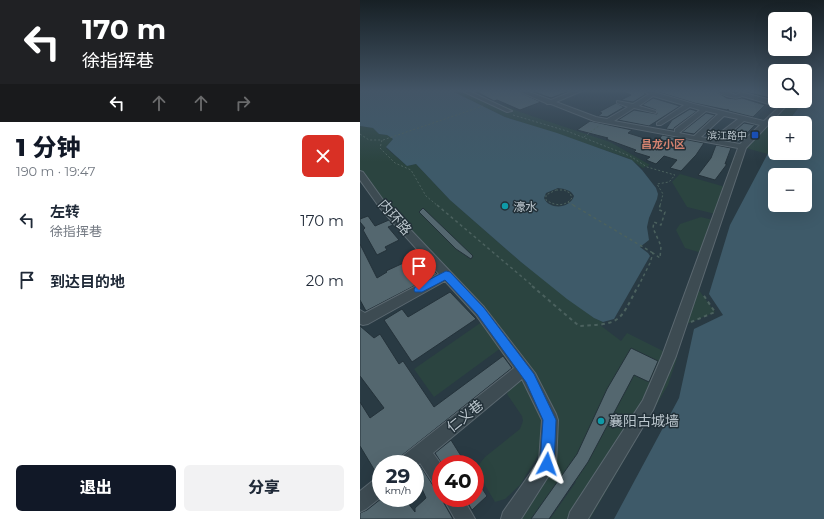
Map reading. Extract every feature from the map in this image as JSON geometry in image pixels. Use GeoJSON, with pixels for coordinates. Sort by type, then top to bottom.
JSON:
{"type":"FeatureCollection","features":[{"type":"Feature","properties":{"kind":"street"},"geometry":{"type":"LineString","coordinates":[[583,114],[608,121],[742,147]]}},
{"type":"Feature","properties":{"kind":"street"},"geometry":{"type":"LineString","coordinates":[[608,121],[620,114]]}},
{"type":"Feature","properties":{"kind":"street"},"geometry":{"type":"LineString","coordinates":[[659,124],[674,114]]}},
{"type":"Feature","properties":{"kind":"street"},"geometry":{"type":"LineString","coordinates":[[678,131],[698,114]]}},
{"type":"Feature","properties":{"kind":"street"},"geometry":{"type":"LineString","coordinates":[[696,138],[722,114]]}},
{"type":"Feature","properties":{"kind":"street"},"geometry":{"type":"LineString","coordinates":[[728,114],[766,124]]}},
{"type":"Feature","properties":{"kind":"street"},"geometry":{"type":"LineString","coordinates":[[576,519],[648,405],[669,356],[742,147],[775,114]]}},
{"type":"Feature","properties":{"kind":"street"},"geometry":{"type":"LineString","coordinates":[[720,137],[743,118]]}},
{"type":"Feature","properties":{"kind":"street","name":"内环路"},"geometry":{"type":"LineString","coordinates":[[360,174],[383,206],[480,311],[530,378],[550,420],[547,464],[510,519]]}},
{"type":"Feature","properties":{"kind":"street"},"geometry":{"type":"LineString","coordinates":[[360,315],[363,320],[446,275]]}},
{"type":"Feature","properties":{"kind":"street","name":"仁义巷"},"geometry":{"type":"LineString","coordinates":[[417,455],[524,369]]}},
{"type":"Feature","properties":{"kind":"street"},"geometry":{"type":"LineString","coordinates":[[422,451],[432,466]]}},
{"type":"Feature","properties":{"kind":"street"},"geometry":{"type":"LineString","coordinates":[[360,503],[372,493]]}},
{"type":"Feature","properties":{"kind":"street"},"geometry":{"type":"LineString","coordinates":[[458,507],[466,519]]}},
{"type":"Feature","properties":{"kind":"path"},"geometry":{"type":"LineString","coordinates":[[360,134],[369,140],[382,140],[458,114]]}},
{"type":"Feature","properties":{"kind":"path"},"geometry":{"type":"LineString","coordinates":[[515,114],[630,156],[647,167],[675,175],[669,182],[657,184],[664,194],[659,210],[665,212],[661,225],[654,222],[653,228],[661,246],[660,258],[568,203],[555,205],[548,202],[546,198],[552,191],[564,190],[572,195],[572,198],[568,203]]}},
{"type":"Feature","properties":{"kind":"path"},"geometry":{"type":"LineString","coordinates":[[583,138],[608,121]]}},
{"type":"Feature","properties":{"kind":"path"},"geometry":{"type":"LineString","coordinates":[[382,140],[380,148],[395,163],[411,170],[426,196],[579,326],[600,325],[614,322],[624,316],[650,263],[652,253]]}},
{"type":"Feature","properties":{"kind":"path"},"geometry":{"type":"LineString","coordinates":[[687,324],[715,312],[698,289]]}},
{"type":"Feature","properties":{"kind":"green space"},"geometry":{"type":"Polygon","coordinates":[[[499,114],[527,114],[610,142],[650,165],[643,168],[628,158],[499,114]]]}},
{"type":"Feature","properties":{"kind":"green space"},"geometry":{"type":"Polygon","coordinates":[[[775,114],[794,114],[792,116],[773,116],[775,114]]]}},
{"type":"Feature","properties":{"kind":"green space"},"geometry":{"type":"Polygon","coordinates":[[[768,121],[768,154],[742,147],[768,121]]]}},
{"type":"Feature","properties":{"kind":"green space"},"geometry":{"type":"Polygon","coordinates":[[[360,126],[373,128],[379,134],[387,135],[393,139],[386,148],[407,166],[416,164],[450,200],[521,262],[594,318],[603,322],[600,325],[621,341],[627,333],[677,358],[668,385],[590,519],[550,519],[576,482],[563,474],[531,519],[510,519],[547,464],[550,420],[505,345],[434,397],[414,369],[486,319],[383,206],[360,174],[360,126]]]}},
{"type":"Feature","properties":{"kind":"green space"},"geometry":{"type":"Polygon","coordinates":[[[680,174],[729,188],[719,215],[687,207],[672,182],[680,174]]]}},
{"type":"Feature","properties":{"kind":"green space"},"geometry":{"type":"Polygon","coordinates":[[[701,217],[717,221],[705,254],[685,248],[676,230],[680,224],[701,217]]]}},
{"type":"Feature","properties":{"kind":"green space"},"geometry":{"type":"Polygon","coordinates":[[[698,289],[715,312],[687,324],[698,289]]]}},
{"type":"Feature","properties":{"kind":"green space"},"geometry":{"type":"Polygon","coordinates":[[[522,378],[542,420],[540,452],[520,485],[505,499],[495,502],[484,483],[484,458],[520,429],[523,421],[522,416],[507,394],[511,385],[522,378]]]}},
{"type":"Feature","properties":{"kind":"water","name":"濠水"},"geometry":{"type":"Polygon","coordinates":[[[360,114],[499,114],[632,160],[656,188],[658,194],[647,227],[649,240],[640,247],[650,256],[614,319],[603,322],[594,318],[567,299],[521,262],[450,200],[416,164],[407,166],[386,147],[393,139],[387,135],[379,134],[373,128],[360,126],[360,114]],[[558,188],[546,193],[544,198],[550,205],[564,206],[572,200],[574,196],[568,190],[558,188]]]}},
{"type":"Feature","properties":{"kind":"water"},"geometry":{"type":"Polygon","coordinates":[[[794,114],[824,114],[824,519],[614,519],[679,398],[694,329],[723,315],[709,294],[730,225],[768,153],[768,160],[812,160],[812,116],[792,116],[794,114]]]}},
{"type":"Feature","properties":{"kind":"building"},"geometry":{"type":"Polygon","coordinates":[[[600,114],[612,114],[607,117],[598,116],[600,114]]]}},
{"type":"Feature","properties":{"kind":"building"},"geometry":{"type":"Polygon","coordinates":[[[627,114],[667,114],[649,126],[618,120],[627,114]]]}},
{"type":"Feature","properties":{"kind":"building"},"geometry":{"type":"Polygon","coordinates":[[[681,114],[693,114],[674,128],[674,130],[666,129],[672,120],[681,114]]]}},
{"type":"Feature","properties":{"kind":"building"},"geometry":{"type":"Polygon","coordinates":[[[704,114],[715,115],[694,134],[682,132],[704,114]]]}},
{"type":"Feature","properties":{"kind":"building"},"geometry":{"type":"Polygon","coordinates":[[[742,114],[756,114],[753,117],[742,114]]]}},
{"type":"Feature","properties":{"kind":"building"},"geometry":{"type":"Polygon","coordinates":[[[590,121],[632,130],[628,133],[644,138],[641,141],[656,145],[662,135],[704,143],[696,155],[681,171],[670,168],[677,160],[664,156],[656,164],[646,160],[650,157],[634,152],[636,150],[606,139],[608,138],[577,130],[590,121]]]}},
{"type":"Feature","properties":{"kind":"building"},"geometry":{"type":"Polygon","coordinates":[[[744,123],[755,125],[738,142],[724,140],[744,123]]]}},
{"type":"Feature","properties":{"kind":"building"},"geometry":{"type":"Polygon","coordinates":[[[716,145],[731,148],[725,164],[727,164],[715,180],[698,175],[711,158],[716,145]]]}},
{"type":"Feature","properties":{"kind":"building"},"geometry":{"type":"Polygon","coordinates":[[[423,208],[473,256],[471,259],[456,249],[419,212],[423,208]]]}},
{"type":"Feature","properties":{"kind":"building"},"geometry":{"type":"Polygon","coordinates":[[[368,216],[375,226],[389,220],[393,225],[388,227],[399,240],[385,247],[387,250],[377,255],[363,230],[365,228],[360,222],[360,219],[368,216]]]}},
{"type":"Feature","properties":{"kind":"building"},"geometry":{"type":"Polygon","coordinates":[[[360,244],[377,278],[387,272],[386,271],[410,260],[418,270],[429,265],[437,274],[366,311],[360,300],[360,244]]]}},
{"type":"Feature","properties":{"kind":"building"},"geometry":{"type":"Polygon","coordinates":[[[450,292],[476,319],[412,362],[384,320],[402,309],[408,317],[450,292]]]}},
{"type":"Feature","properties":{"kind":"building"},"geometry":{"type":"Polygon","coordinates":[[[360,326],[374,338],[380,334],[399,364],[403,361],[434,407],[503,356],[512,368],[402,455],[372,455],[372,466],[360,446],[360,402],[370,418],[384,408],[360,376],[360,326]]]}},
{"type":"Feature","properties":{"kind":"building","name":"襄阳古城墙"},"geometry":{"type":"Polygon","coordinates":[[[631,348],[658,361],[649,382],[634,375],[588,462],[549,519],[531,519],[577,454],[607,389],[631,348]]]}},
{"type":"Feature","properties":{"kind":"building"},"geometry":{"type":"Polygon","coordinates":[[[451,440],[460,455],[436,455],[435,453],[451,440]]]}},
{"type":"Feature","properties":{"kind":"building"},"geometry":{"type":"Polygon","coordinates":[[[424,471],[432,484],[432,507],[446,507],[453,519],[360,519],[360,513],[372,506],[411,507],[415,512],[416,507],[424,507],[424,500],[426,498],[424,494],[424,471]]]}},
{"type":"Feature","properties":{"kind":"building"},"geometry":{"type":"Polygon","coordinates":[[[484,492],[487,496],[484,499],[484,492]]]}},
{"type":"Feature","properties":{"kind":"place","name":"滨江路中"},"geometry":{"type":"Point","coordinates":[755,135]}},
{"type":"Feature","properties":{"kind":"place","name":"濠水"},"geometry":{"type":"Point","coordinates":[505,206]}},
{"type":"Feature","properties":{"kind":"place","name":"襄阳古城墙"},"geometry":{"type":"Point","coordinates":[601,421]}},
{"type":"Feature","properties":{"kind":"district","name":"昌龙小区"},"geometry":{"type":"Point","coordinates":[663,144]}},
{"type":"Feature","properties":{"kind":"route"},"geometry":{"type":"LineString","coordinates":[[419,290],[446,275],[480,311],[530,378],[550,420],[547,464]]}}]}
